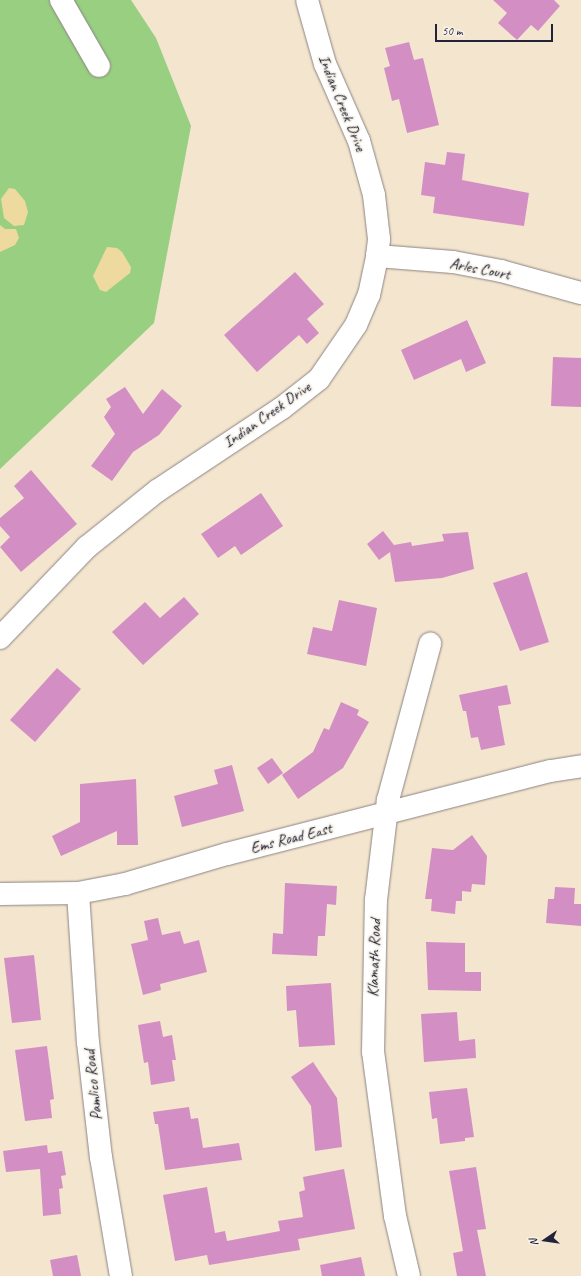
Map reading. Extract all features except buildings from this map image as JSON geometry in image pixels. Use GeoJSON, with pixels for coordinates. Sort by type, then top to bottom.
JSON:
{"type":"FeatureCollection","features":[{"type":"Feature","properties":{"kind":"street"},"geometry":{"type":"LineString","coordinates":[[61,0],[99,66]]}},
{"type":"Feature","properties":{"kind":"street","name":"Indian Creek Drive"},"geometry":{"type":"LineString","coordinates":[[0,638],[87,547],[157,491],[282,408],[319,379],[356,325],[369,295],[377,256],[379,239],[374,195],[359,141],[325,64],[307,0]]}},
{"type":"Feature","properties":{"kind":"street","name":"Arles Court"},"geometry":{"type":"LineString","coordinates":[[377,256],[453,262],[502,271],[581,293]]}},
{"type":"Feature","properties":{"kind":"street","name":"Klamath Road"},"geometry":{"type":"LineString","coordinates":[[409,1276],[395,1216],[373,1052],[376,900],[386,814],[430,644]]}},
{"type":"Feature","properties":{"kind":"street","name":"Ems Road East"},"geometry":{"type":"LineString","coordinates":[[0,894],[78,893],[125,884],[227,854],[551,771],[581,766]]}},
{"type":"Feature","properties":{"kind":"street","name":"Pamlico Road"},"geometry":{"type":"LineString","coordinates":[[78,893],[88,1042],[101,1157],[121,1276]]}},
{"type":"Feature","properties":{"kind":"green space"},"geometry":{"type":"Polygon","coordinates":[[[0,0],[131,0],[156,38],[191,126],[154,323],[0,469],[0,0]]]}},
{"type":"Feature","properties":{"kind":"sand"},"geometry":{"type":"Polygon","coordinates":[[[9,188],[15,189],[25,201],[28,212],[24,225],[14,226],[4,218],[1,199],[9,188]]]}},
{"type":"Feature","properties":{"kind":"sand"},"geometry":{"type":"Polygon","coordinates":[[[0,225],[5,229],[16,229],[19,238],[15,245],[0,252],[0,225]]]}},
{"type":"Feature","properties":{"kind":"sand"},"geometry":{"type":"Polygon","coordinates":[[[107,247],[117,248],[122,252],[131,267],[130,273],[106,292],[100,290],[93,276],[107,247]]]}}]}
